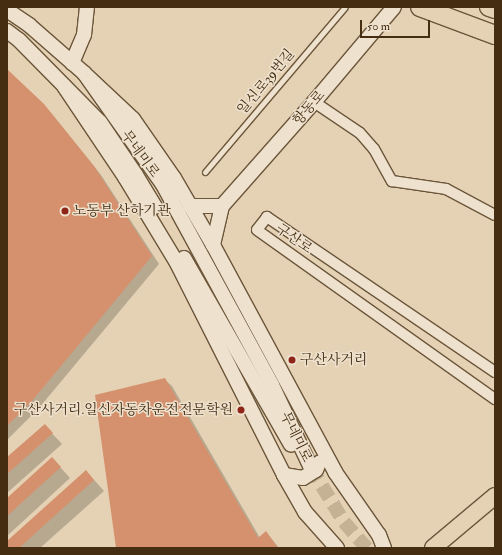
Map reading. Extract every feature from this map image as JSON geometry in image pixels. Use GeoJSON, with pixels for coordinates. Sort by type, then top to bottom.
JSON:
{"type":"FeatureCollection","features":[{"type":"Feature","properties":{"kind":"highway"},"geometry":{"type":"LineString","coordinates":[[420,7],[495,35]]}},
{"type":"Feature","properties":{"kind":"highway"},"geometry":{"type":"LineString","coordinates":[[490,7],[495,9]]}},
{"type":"Feature","properties":{"kind":"main road"},"geometry":{"type":"LineString","coordinates":[[72,63],[84,35],[87,7]]}},
{"type":"Feature","properties":{"kind":"main road","name":"항동로"},"geometry":{"type":"LineString","coordinates":[[213,245],[222,206],[314,102],[394,7]]}},
{"type":"Feature","properties":{"kind":"main road","name":"무네미로"},"geometry":{"type":"LineString","coordinates":[[7,10],[29,25],[84,73],[162,183],[272,385],[311,468],[294,451],[136,175],[100,122],[19,40],[7,31]]}},
{"type":"Feature","properties":{"kind":"main road"},"geometry":{"type":"LineString","coordinates":[[84,73],[133,119],[174,178],[213,245],[335,472],[379,535],[384,548]]}},
{"type":"Feature","properties":{"kind":"main road"},"geometry":{"type":"LineString","coordinates":[[64,86],[125,177],[177,263],[284,476],[305,512],[337,548]]}},
{"type":"Feature","properties":{"kind":"main road"},"geometry":{"type":"LineString","coordinates":[[190,206],[222,206]]}},
{"type":"Feature","properties":{"kind":"main road"},"geometry":{"type":"LineString","coordinates":[[284,476],[303,478],[316,470],[320,461],[320,444]]}},
{"type":"Feature","properties":{"kind":"main road"},"geometry":{"type":"LineString","coordinates":[[433,548],[495,496]]}},
{"type":"Feature","properties":{"kind":"street"},"geometry":{"type":"LineString","coordinates":[[314,102],[360,133],[374,149],[392,181],[446,189],[494,215]]}},
{"type":"Feature","properties":{"kind":"street","name":"구산로"},"geometry":{"type":"LineString","coordinates":[[495,372],[267,217],[257,230],[495,399]]}},
{"type":"Feature","properties":{"kind":"lane","name":"일신로39번길"},"geometry":{"type":"LineString","coordinates":[[205,172],[345,7]]}},
{"type":"Feature","properties":{"kind":"building","name":"노동부 산하기관"},"geometry":{"type":"Polygon","coordinates":[[[7,69],[44,104],[94,166],[152,256],[32,401],[7,426],[7,69]]]}},
{"type":"Feature","properties":{"kind":"building"},"geometry":{"type":"Polygon","coordinates":[[[165,378],[258,538],[266,531],[278,548],[116,548],[95,395],[165,378]]]}},
{"type":"Feature","properties":{"kind":"building"},"geometry":{"type":"Polygon","coordinates":[[[45,424],[53,433],[7,474],[7,457],[45,424]]]}},
{"type":"Feature","properties":{"kind":"building"},"geometry":{"type":"Polygon","coordinates":[[[52,457],[61,467],[7,516],[7,498],[52,457]]]}},
{"type":"Feature","properties":{"kind":"building"},"geometry":{"type":"Polygon","coordinates":[[[86,470],[94,480],[19,548],[7,548],[7,541],[86,470]]]}},
{"type":"Feature","properties":{"kind":"tunnel"},"geometry":{"type":"LineString","coordinates":[[311,468],[344,522],[367,548]]}},
{"type":"Feature","properties":{"kind":"place","name":"노동부 산하기관"},"geometry":{"type":"Point","coordinates":[65,211]}},
{"type":"Feature","properties":{"kind":"place","name":"구산사거리"},"geometry":{"type":"Point","coordinates":[292,360]}},
{"type":"Feature","properties":{"kind":"place","name":"구산사거리.일신자동차운전전문학원"},"geometry":{"type":"Point","coordinates":[241,410]}}]}
